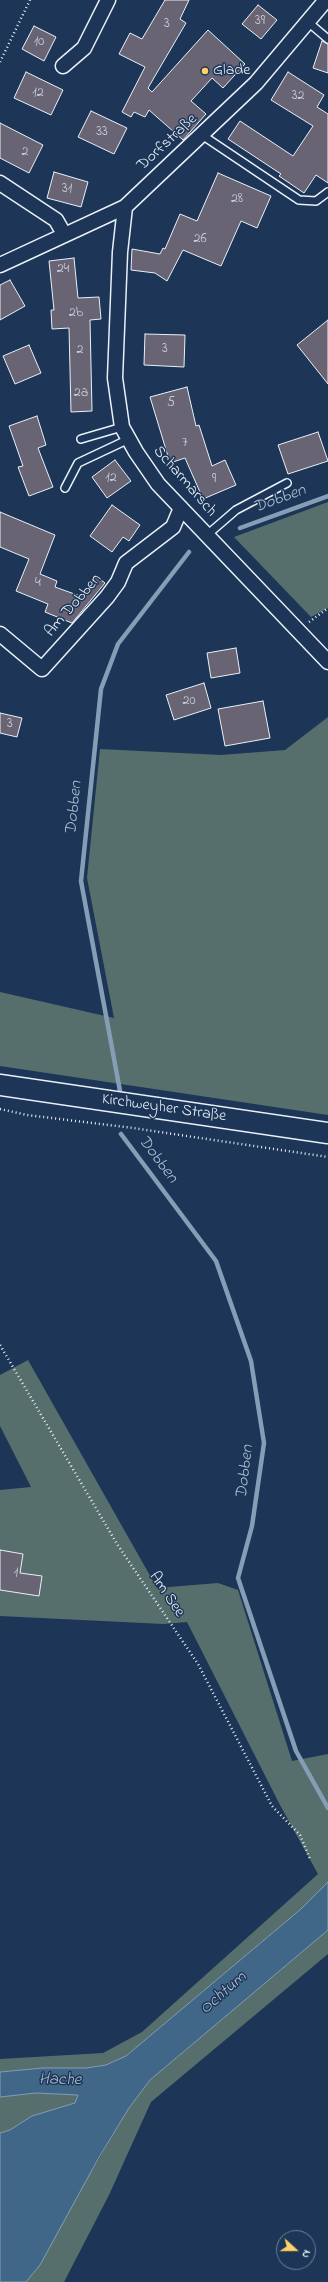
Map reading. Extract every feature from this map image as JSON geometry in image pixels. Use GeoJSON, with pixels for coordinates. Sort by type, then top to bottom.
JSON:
{"type":"FeatureCollection","features":[{"type":"Feature","properties":{"kind":"main road","name":"Kirchweyher Straße"},"geometry":{"type":"LineString","coordinates":[[0,1084],[328,1133]]}},
{"type":"Feature","properties":{"kind":"street"},"geometry":{"type":"LineString","coordinates":[[64,66],[84,48],[108,0]]}},
{"type":"Feature","properties":{"kind":"street","name":"Dorfstraße"},"geometry":{"type":"LineString","coordinates":[[0,265],[125,207],[256,83],[326,0]]}},
{"type":"Feature","properties":{"kind":"street"},"geometry":{"type":"LineString","coordinates":[[0,183],[56,220],[64,234]]}},
{"type":"Feature","properties":{"kind":"street","name":"Scharmarsch"},"geometry":{"type":"LineString","coordinates":[[125,207],[120,252],[116,378],[122,427],[158,484],[328,662]]}},
{"type":"Feature","properties":{"kind":"street","name":"Am Dobben"},"geometry":{"type":"LineString","coordinates":[[0,634],[42,669],[118,582],[126,563],[173,527],[181,508]]}},
{"type":"Feature","properties":{"kind":"lane"},"geometry":{"type":"LineString","coordinates":[[308,22],[328,38]]}},
{"type":"Feature","properties":{"kind":"lane"},"geometry":{"type":"LineString","coordinates":[[202,135],[299,200],[316,201],[328,192]]}},
{"type":"Feature","properties":{"kind":"lane"},"geometry":{"type":"LineString","coordinates":[[81,439],[122,427]]}},
{"type":"Feature","properties":{"kind":"lane"},"geometry":{"type":"LineString","coordinates":[[65,488],[78,463],[129,440]]}},
{"type":"Feature","properties":{"kind":"lane"},"geometry":{"type":"LineString","coordinates":[[207,535],[236,510],[287,483]]}},
{"type":"Feature","properties":{"kind":"path"},"geometry":{"type":"LineString","coordinates":[[0,62],[30,0]]}},
{"type":"Feature","properties":{"kind":"path"},"geometry":{"type":"LineString","coordinates":[[298,630],[328,608]]}},
{"type":"Feature","properties":{"kind":"path"},"geometry":{"type":"LineString","coordinates":[[0,1109],[27,1115],[133,1128],[328,1157]]}},
{"type":"Feature","properties":{"kind":"path","name":"Am See"},"geometry":{"type":"LineString","coordinates":[[0,1345],[117,1544],[198,1664],[272,1806],[300,1835],[310,1859]]}},
{"type":"Feature","properties":{"kind":"green space"},"geometry":{"type":"Polygon","coordinates":[[[328,502],[328,608],[311,617],[234,537],[328,502]]]}},
{"type":"Feature","properties":{"kind":"green space"},"geometry":{"type":"Polygon","coordinates":[[[328,717],[328,1115],[0,1066],[0,992],[114,1018],[87,878],[100,749],[221,755],[285,750],[328,717]]]}},
{"type":"Feature","properties":{"kind":"green space"},"geometry":{"type":"Polygon","coordinates":[[[28,1360],[157,1588],[218,1583],[238,1590],[292,1761],[328,1754],[328,1882],[301,1909],[126,2056],[106,2065],[86,2068],[43,2068],[0,2072],[0,2059],[103,2053],[142,2032],[318,1874],[280,1805],[187,1622],[163,1624],[0,1616],[0,1490],[31,1487],[0,1426],[0,1375],[28,1360]]]}},
{"type":"Feature","properties":{"kind":"green space"},"geometry":{"type":"Polygon","coordinates":[[[328,1930],[328,1954],[151,2102],[109,2195],[64,2282],[26,2282],[40,2265],[62,2221],[129,2108],[150,2080],[328,1930]]]}},
{"type":"Feature","properties":{"kind":"green space"},"geometry":{"type":"Polygon","coordinates":[[[36,2093],[78,2095],[75,2103],[32,2116],[10,2130],[0,2133],[0,2097],[36,2093]]]}},
{"type":"Feature","properties":{"kind":"water"},"geometry":{"type":"Polygon","coordinates":[[[328,1882],[328,1930],[150,2080],[129,2108],[98,2159],[40,2265],[26,2282],[0,2282],[0,2133],[10,2130],[32,2116],[75,2103],[78,2095],[36,2093],[0,2097],[0,2072],[43,2068],[86,2068],[106,2065],[126,2056],[301,1909],[328,1882]]]}},
{"type":"Feature","properties":{"kind":"building"},"geometry":{"type":"Polygon","coordinates":[[[165,0],[189,0],[180,19],[186,23],[148,88],[152,92],[208,30],[245,64],[223,88],[212,78],[191,101],[206,114],[183,140],[149,110],[145,117],[134,112],[131,117],[122,112],[145,67],[119,54],[130,33],[142,39],[165,0]]]}},
{"type":"Feature","properties":{"kind":"building"},"geometry":{"type":"Polygon","coordinates":[[[258,5],[277,20],[261,39],[242,24],[258,5]]]}},
{"type":"Feature","properties":{"kind":"building"},"geometry":{"type":"Polygon","coordinates":[[[34,26],[56,37],[44,61],[22,49],[34,26]]]}},
{"type":"Feature","properties":{"kind":"building"},"geometry":{"type":"Polygon","coordinates":[[[322,41],[328,44],[328,73],[313,68],[322,41]]]}},
{"type":"Feature","properties":{"kind":"building"},"geometry":{"type":"Polygon","coordinates":[[[26,72],[63,90],[51,115],[14,98],[26,72]]]}},
{"type":"Feature","properties":{"kind":"building"},"geometry":{"type":"Polygon","coordinates":[[[288,72],[324,95],[317,107],[328,114],[328,183],[316,175],[304,193],[279,176],[281,174],[228,139],[240,121],[293,156],[313,126],[271,100],[288,72]]]}},
{"type":"Feature","properties":{"kind":"building"},"geometry":{"type":"Polygon","coordinates":[[[91,111],[127,128],[114,154],[78,137],[91,111]]]}},
{"type":"Feature","properties":{"kind":"building"},"geometry":{"type":"Polygon","coordinates":[[[0,123],[43,145],[29,173],[0,158],[0,123]]]}},
{"type":"Feature","properties":{"kind":"building"},"geometry":{"type":"Polygon","coordinates":[[[54,172],[88,182],[81,207],[47,198],[54,172]]]}},
{"type":"Feature","properties":{"kind":"building"},"geometry":{"type":"Polygon","coordinates":[[[218,173],[271,196],[257,228],[241,221],[221,266],[183,250],[167,281],[155,273],[131,270],[132,249],[160,254],[163,248],[165,249],[180,214],[197,221],[218,173]]]}},
{"type":"Feature","properties":{"kind":"building"},"geometry":{"type":"Polygon","coordinates":[[[74,258],[78,298],[99,297],[101,319],[90,320],[92,411],[71,412],[69,328],[52,329],[51,310],[54,310],[49,261],[74,258]]]}},
{"type":"Feature","properties":{"kind":"building"},"geometry":{"type":"Polygon","coordinates":[[[10,280],[25,306],[0,320],[0,285],[10,280]]]}},
{"type":"Feature","properties":{"kind":"building"},"geometry":{"type":"Polygon","coordinates":[[[328,320],[328,384],[297,345],[328,320]]]}},
{"type":"Feature","properties":{"kind":"building"},"geometry":{"type":"Polygon","coordinates":[[[145,334],[185,335],[184,367],[144,365],[145,334]]]}},
{"type":"Feature","properties":{"kind":"building"},"geometry":{"type":"Polygon","coordinates":[[[29,345],[41,373],[15,384],[3,356],[29,345]]]}},
{"type":"Feature","properties":{"kind":"building"},"geometry":{"type":"Polygon","coordinates":[[[187,387],[196,426],[199,425],[212,466],[225,460],[236,485],[203,499],[185,458],[170,463],[150,397],[187,387]]]}},
{"type":"Feature","properties":{"kind":"building"},"geometry":{"type":"Polygon","coordinates":[[[37,416],[46,445],[38,448],[53,487],[29,496],[18,467],[23,466],[9,426],[37,416]]]}},
{"type":"Feature","properties":{"kind":"building"},"geometry":{"type":"Polygon","coordinates":[[[318,432],[328,461],[288,474],[278,445],[318,432]]]}},
{"type":"Feature","properties":{"kind":"building"},"geometry":{"type":"Polygon","coordinates":[[[115,460],[131,481],[107,498],[92,477],[115,460]]]}},
{"type":"Feature","properties":{"kind":"building"},"geometry":{"type":"Polygon","coordinates":[[[112,505],[140,525],[129,541],[123,537],[112,552],[90,536],[112,505]]]}},
{"type":"Feature","properties":{"kind":"building"},"geometry":{"type":"Polygon","coordinates":[[[0,512],[55,535],[40,574],[57,581],[55,587],[80,596],[96,576],[105,583],[72,623],[45,612],[48,604],[16,591],[29,559],[0,547],[0,512]]]}},
{"type":"Feature","properties":{"kind":"building"},"geometry":{"type":"Polygon","coordinates":[[[236,648],[240,673],[211,678],[207,653],[236,648]]]}},
{"type":"Feature","properties":{"kind":"building"},"geometry":{"type":"Polygon","coordinates":[[[204,683],[211,708],[174,720],[166,695],[204,683]]]}},
{"type":"Feature","properties":{"kind":"building"},"geometry":{"type":"Polygon","coordinates":[[[263,701],[270,738],[225,746],[218,709],[263,701]]]}},
{"type":"Feature","properties":{"kind":"building"},"geometry":{"type":"Polygon","coordinates":[[[0,713],[22,718],[17,737],[0,733],[0,713]]]}},
{"type":"Feature","properties":{"kind":"building"},"geometry":{"type":"Polygon","coordinates":[[[0,1550],[23,1554],[20,1573],[42,1576],[39,1596],[0,1590],[0,1550]]]}},
{"type":"Feature","properties":{"kind":"waterway","name":"Dobben"},"geometry":{"type":"LineString","coordinates":[[240,528],[328,496]]}},
{"type":"Feature","properties":{"kind":"waterway","name":"Dobben"},"geometry":{"type":"LineString","coordinates":[[120,1091],[81,881],[101,689],[118,644],[189,552]]}},
{"type":"Feature","properties":{"kind":"waterway","name":"Dobben"},"geometry":{"type":"LineString","coordinates":[[121,1134],[216,1261],[251,1361],[264,1443],[252,1526],[238,1578],[296,1751],[328,1808]]}},
{"type":"Feature","properties":{"kind":"place","name":"Glade"},"geometry":{"type":"Point","coordinates":[205,71]}},
{"type":"Feature","properties":{"kind":"water label","name":"Ochtum"},"geometry":{"type":"Point","coordinates":[224,1994]}},
{"type":"Feature","properties":{"kind":"water label","name":"Hache"},"geometry":{"type":"Point","coordinates":[60,2081]}}]}
